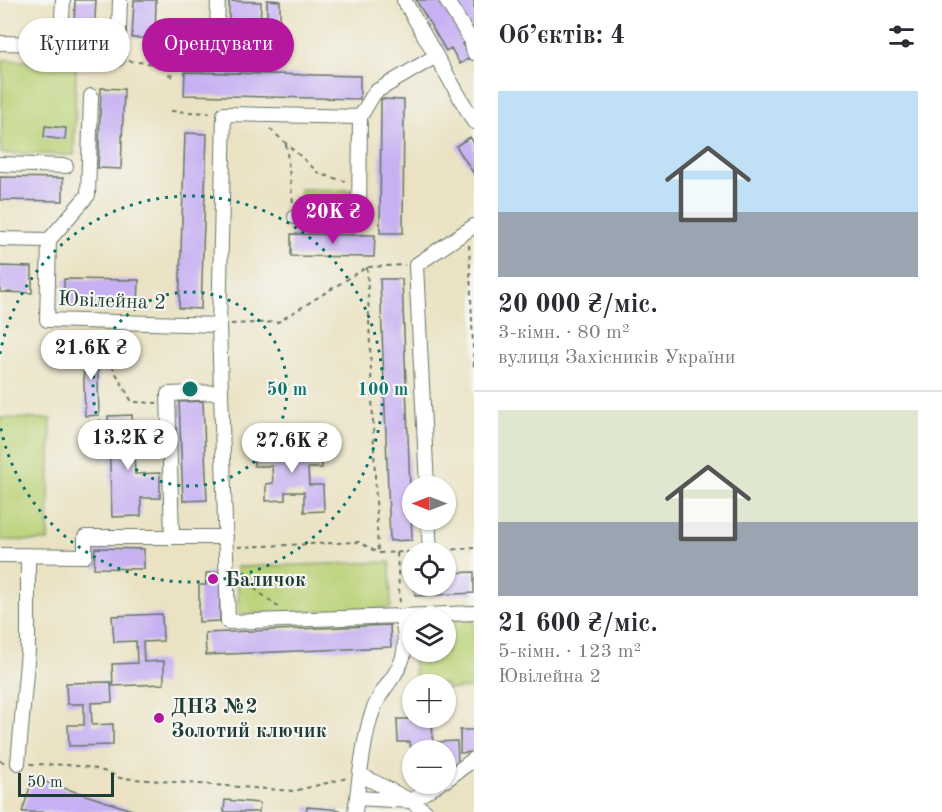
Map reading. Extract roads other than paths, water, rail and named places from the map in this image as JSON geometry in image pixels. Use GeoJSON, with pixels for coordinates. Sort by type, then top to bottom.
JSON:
{"type":"FeatureCollection","features":[{"type":"Feature","properties":{"kind":"street"},"geometry":{"type":"LineString","coordinates":[[0,43],[44,44],[61,34],[63,0]]}},
{"type":"Feature","properties":{"kind":"street"},"geometry":{"type":"LineString","coordinates":[[119,18],[120,0]]}},
{"type":"Feature","properties":{"kind":"street"},"geometry":{"type":"LineString","coordinates":[[217,18],[218,0]]}},
{"type":"Feature","properties":{"kind":"street"},"geometry":{"type":"LineString","coordinates":[[404,0],[474,122]]}},
{"type":"Feature","properties":{"kind":"street"},"geometry":{"type":"LineString","coordinates":[[446,0],[471,40],[474,53]]}},
{"type":"Feature","properties":{"kind":"street"},"geometry":{"type":"LineString","coordinates":[[295,217],[359,218],[360,117],[375,92],[436,56]]}},
{"type":"Feature","properties":{"kind":"street"},"geometry":{"type":"LineString","coordinates":[[0,239],[49,240],[88,195],[91,96]]}},
{"type":"Feature","properties":{"kind":"street"},"geometry":{"type":"LineString","coordinates":[[360,117],[224,114],[219,325],[228,622],[474,613]]}},
{"type":"Feature","properties":{"kind":"street"},"geometry":{"type":"LineString","coordinates":[[0,164],[66,166]]}},
{"type":"Feature","properties":{"kind":"street"},"geometry":{"type":"LineString","coordinates":[[427,476],[416,265],[474,226]]}},
{"type":"Feature","properties":{"kind":"street","name":"Ювілейна 2"},"geometry":{"type":"LineString","coordinates":[[49,240],[47,320],[219,325]]}},
{"type":"Feature","properties":{"kind":"street"},"geometry":{"type":"LineString","coordinates":[[172,537],[168,394],[221,392]]}},
{"type":"Feature","properties":{"kind":"street"},"geometry":{"type":"LineString","coordinates":[[0,555],[85,556],[85,537],[172,537],[226,542]]}},
{"type":"Feature","properties":{"kind":"street"},"geometry":{"type":"LineString","coordinates":[[18,764],[28,651],[28,555]]}},
{"type":"Feature","properties":{"kind":"street"},"geometry":{"type":"LineString","coordinates":[[401,616],[405,631],[403,661],[379,697],[370,719],[356,805],[411,801],[422,794]]}},
{"type":"Feature","properties":{"kind":"street"},"geometry":{"type":"LineString","coordinates":[[456,772],[474,759]]}},
{"type":"Feature","properties":{"kind":"street"},"geometry":{"type":"LineString","coordinates":[[361,775],[411,801],[426,812]]}},
{"type":"Feature","properties":{"kind":"place","name":"Баличок"},"geometry":{"type":"Point","coordinates":[213,579]}},
{"type":"Feature","properties":{"kind":"place","name":"ДНЗ №2 Золотий ключик"},"geometry":{"type":"Point","coordinates":[159,718]}}]}
